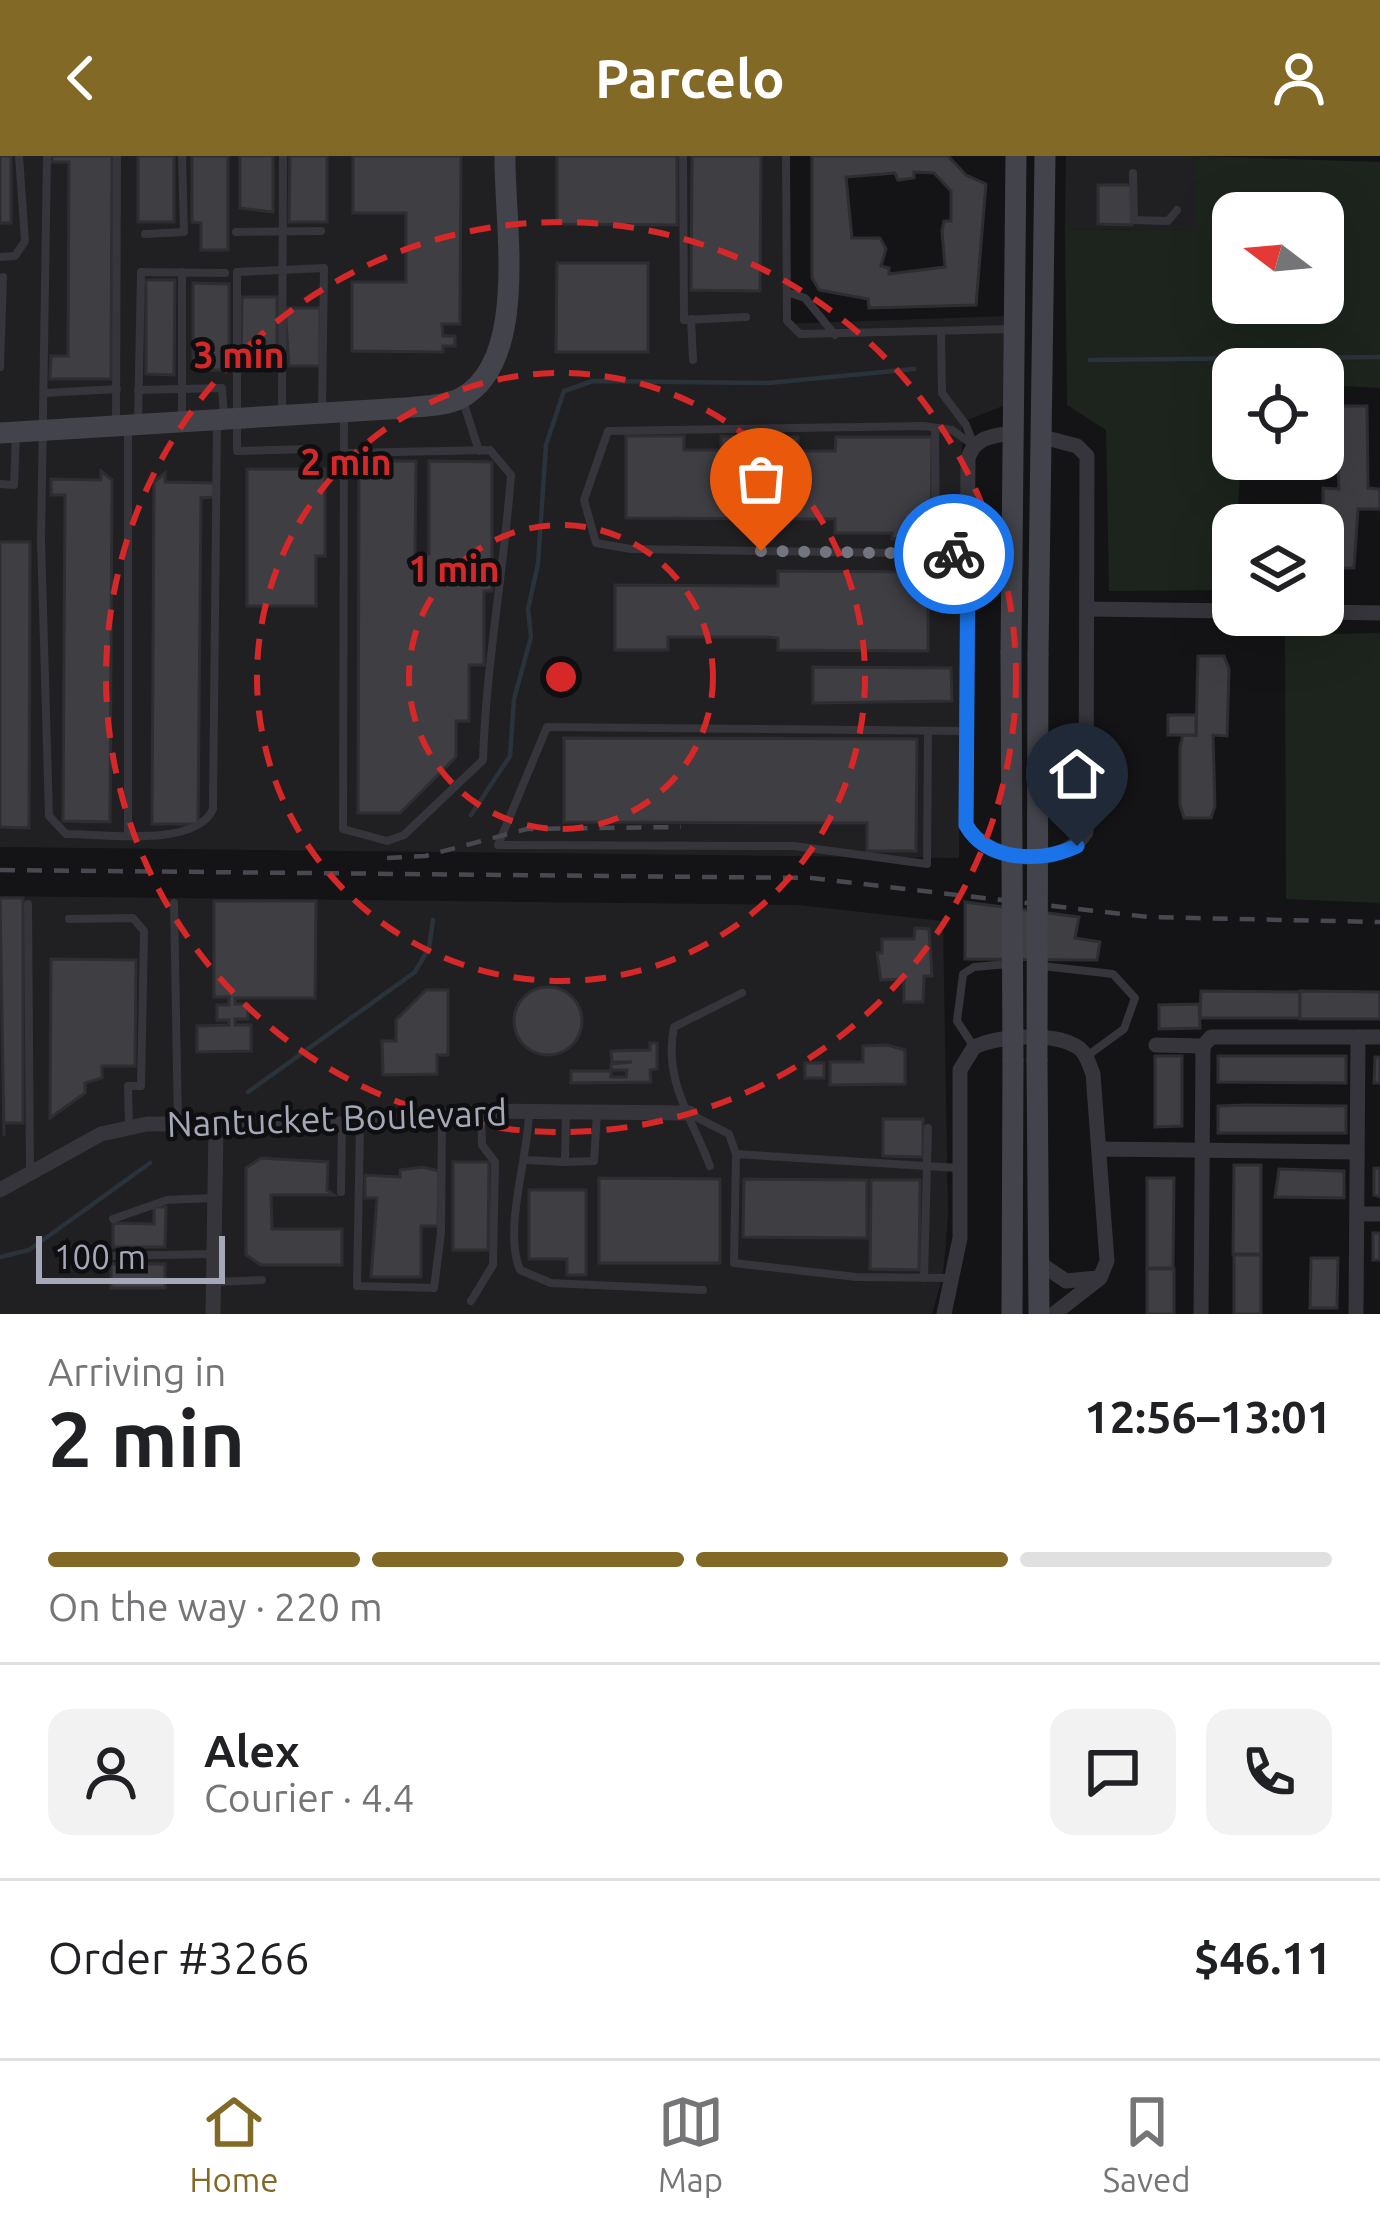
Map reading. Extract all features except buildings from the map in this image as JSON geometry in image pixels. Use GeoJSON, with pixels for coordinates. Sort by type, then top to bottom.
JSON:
{"type":"FeatureCollection","features":[{"type":"Feature","properties":{"kind":"main road"},"geometry":{"type":"LineString","coordinates":[[8,433],[433,405],[462,397],[489,371],[505,331],[505,156]]}},
{"type":"Feature","properties":{"kind":"main road"},"geometry":{"type":"LineString","coordinates":[[1012,1314],[1016,156]]}},
{"type":"Feature","properties":{"kind":"main road"},"geometry":{"type":"LineString","coordinates":[[1039,1314],[1039,436],[1045,156]]}},
{"type":"Feature","properties":{"kind":"street"},"geometry":{"type":"LineString","coordinates":[[1014,433],[973,445],[968,458],[966,825],[974,838],[999,854],[1059,855],[1077,846],[1086,832],[1088,457],[1077,446],[1039,436]]}},
{"type":"Feature","properties":{"kind":"street"},"geometry":{"type":"LineString","coordinates":[[1089,610],[1212,611]]}},
{"type":"Feature","properties":{"kind":"street"},"geometry":{"type":"LineString","coordinates":[[1344,613],[1380,613]]}},
{"type":"Feature","properties":{"kind":"street"},"geometry":{"type":"LineString","coordinates":[[1202,1314],[1202,1046],[1211,1037],[1380,1037]]}},
{"type":"Feature","properties":{"kind":"street"},"geometry":{"type":"LineString","coordinates":[[1357,1314],[1358,1037]]}},
{"type":"Feature","properties":{"kind":"street"},"geometry":{"type":"LineString","coordinates":[[944,1314],[960,1238],[961,1070],[974,1047],[998,1038],[1064,1042],[1086,1057],[1100,1149],[1107,1261],[1100,1278],[1054,1314]]}},
{"type":"Feature","properties":{"kind":"street"},"geometry":{"type":"LineString","coordinates":[[1156,1045],[1202,1046]]}},
{"type":"Feature","properties":{"kind":"street","name":"Nantucket Boulevard"},"geometry":{"type":"LineString","coordinates":[[0,1190],[100,1134],[129,1126],[342,1125],[482,1111],[689,1113]]}},
{"type":"Feature","properties":{"kind":"street"},"geometry":{"type":"LineString","coordinates":[[213,1314],[216,1127]]}},
{"type":"Feature","properties":{"kind":"street"},"geometry":{"type":"LineString","coordinates":[[1100,1149],[1357,1152]]}},
{"type":"Feature","properties":{"kind":"street"},"geometry":{"type":"LineString","coordinates":[[1358,1214],[1380,1214]]}},
{"type":"Feature","properties":{"kind":"street"},"geometry":{"type":"LineString","coordinates":[[1038,1261],[1066,1281],[1100,1278]]}},
{"type":"Feature","properties":{"kind":"lane"},"geometry":{"type":"LineString","coordinates":[[0,257],[14,256],[25,241],[19,156]]}},
{"type":"Feature","properties":{"kind":"lane"},"geometry":{"type":"LineString","coordinates":[[47,156],[41,541],[49,816],[66,834],[192,832],[205,825],[213,809],[225,418],[237,272],[324,268],[333,410],[346,453],[343,829],[387,841],[404,835],[484,760],[485,689],[502,586],[511,475],[498,454],[479,451],[346,453]]}},
{"type":"Feature","properties":{"kind":"lane"},"geometry":{"type":"LineString","coordinates":[[117,156],[117,389],[127,425],[128,834]]}},
{"type":"Feature","properties":{"kind":"lane"},"geometry":{"type":"LineString","coordinates":[[145,234],[184,232],[182,156]]}},
{"type":"Feature","properties":{"kind":"lane"},"geometry":{"type":"LineString","coordinates":[[282,415],[283,156]]}},
{"type":"Feature","properties":{"kind":"lane"},"geometry":{"type":"LineString","coordinates":[[683,156],[684,320],[746,317]]}},
{"type":"Feature","properties":{"kind":"lane"},"geometry":{"type":"LineString","coordinates":[[786,156],[787,322],[800,334],[1015,328]]}},
{"type":"Feature","properties":{"kind":"lane"},"geometry":{"type":"LineString","coordinates":[[1133,173],[1134,220],[1168,220],[1177,211]]}},
{"type":"Feature","properties":{"kind":"lane"},"geometry":{"type":"LineString","coordinates":[[236,232],[321,231]]}},
{"type":"Feature","properties":{"kind":"lane"},"geometry":{"type":"LineString","coordinates":[[127,425],[138,390],[140,272],[225,273]]}},
{"type":"Feature","properties":{"kind":"lane"},"geometry":{"type":"LineString","coordinates":[[182,272],[182,422]]}},
{"type":"Feature","properties":{"kind":"lane"},"geometry":{"type":"LineString","coordinates":[[0,367],[3,277]]}},
{"type":"Feature","properties":{"kind":"lane"},"geometry":{"type":"LineString","coordinates":[[787,292],[805,298],[835,334]]}},
{"type":"Feature","properties":{"kind":"lane"},"geometry":{"type":"LineString","coordinates":[[691,320],[693,360]]}},
{"type":"Feature","properties":{"kind":"lane"},"geometry":{"type":"LineString","coordinates":[[941,332],[942,393],[966,424],[973,445]]}},
{"type":"Feature","properties":{"kind":"lane"},"geometry":{"type":"LineString","coordinates":[[138,390],[222,388],[225,418],[237,452],[310,449]]}},
{"type":"Feature","properties":{"kind":"lane"},"geometry":{"type":"LineString","coordinates":[[44,393],[117,389]]}},
{"type":"Feature","properties":{"kind":"lane"},"geometry":{"type":"LineString","coordinates":[[462,397],[479,451]]}},
{"type":"Feature","properties":{"kind":"lane"},"geometry":{"type":"LineString","coordinates":[[968,554],[631,549],[596,543],[584,500],[608,431],[935,428],[952,430],[973,445]]}},
{"type":"Feature","properties":{"kind":"lane"},"geometry":{"type":"LineString","coordinates":[[935,428],[936,554]]}},
{"type":"Feature","properties":{"kind":"lane"},"geometry":{"type":"LineString","coordinates":[[0,484],[14,484],[8,433]]}},
{"type":"Feature","properties":{"kind":"lane"},"geometry":{"type":"LineString","coordinates":[[928,731],[927,864],[794,846],[498,845],[547,727],[967,731]]}},
{"type":"Feature","properties":{"kind":"lane"},"geometry":{"type":"LineString","coordinates":[[28,904],[30,1172]]}},
{"type":"Feature","properties":{"kind":"lane"},"geometry":{"type":"LineString","coordinates":[[174,904],[178,1126]]}},
{"type":"Feature","properties":{"kind":"lane"},"geometry":{"type":"LineString","coordinates":[[69,920],[133,918],[144,932],[141,1086],[128,1086],[129,1126]]}},
{"type":"Feature","properties":{"kind":"lane"},"geometry":{"type":"LineString","coordinates":[[974,1047],[957,1021],[963,974],[994,963],[1084,967],[1113,974],[1135,998],[1124,1029],[1086,1057]]}},
{"type":"Feature","properties":{"kind":"lane"},"geometry":{"type":"LineString","coordinates":[[710,1166],[689,1113],[676,1094],[669,1050],[674,1027],[742,993]]}},
{"type":"Feature","properties":{"kind":"lane"},"geometry":{"type":"LineString","coordinates":[[471,1300],[493,1265],[495,1162],[482,1145],[482,1111]]}},
{"type":"Feature","properties":{"kind":"lane"},"geometry":{"type":"LineString","coordinates":[[529,1111],[527,1160],[517,1192],[515,1252],[516,1264],[526,1275],[571,1285],[704,1290]]}},
{"type":"Feature","properties":{"kind":"lane"},"geometry":{"type":"LineString","coordinates":[[565,1162],[566,1112]]}},
{"type":"Feature","properties":{"kind":"lane"},"geometry":{"type":"LineString","coordinates":[[527,1160],[594,1161],[597,1112]]}},
{"type":"Feature","properties":{"kind":"lane"},"geometry":{"type":"LineString","coordinates":[[689,1113],[729,1134],[736,1154],[734,1263],[952,1278]]}},
{"type":"Feature","properties":{"kind":"lane"},"geometry":{"type":"LineString","coordinates":[[360,1124],[357,1286],[434,1288],[441,1233],[442,1114]]}},
{"type":"Feature","properties":{"kind":"lane"},"geometry":{"type":"LineString","coordinates":[[341,1192],[342,1125]]}},
{"type":"Feature","properties":{"kind":"lane"},"geometry":{"type":"LineString","coordinates":[[924,1278],[928,1127]]}},
{"type":"Feature","properties":{"kind":"lane"},"geometry":{"type":"LineString","coordinates":[[736,1154],[960,1168]]}},
{"type":"Feature","properties":{"kind":"lane"},"geometry":{"type":"LineString","coordinates":[[113,1219],[167,1200],[214,1198]]}},
{"type":"Feature","properties":{"kind":"lane"},"geometry":{"type":"LineString","coordinates":[[108,1256],[213,1254]]}},
{"type":"Feature","properties":{"kind":"lane"},"geometry":{"type":"LineString","coordinates":[[213,1282],[262,1280]]}},
{"type":"Feature","properties":{"kind":"shaded area"},"geometry":{"type":"Polygon","coordinates":[[[0,156],[788,156],[783,324],[1006,316],[1008,404],[962,422],[959,858],[0,847],[0,156]]]}},
{"type":"Feature","properties":{"kind":"shaded area"},"geometry":{"type":"Polygon","coordinates":[[[1066,156],[1196,156],[1196,229],[1065,230],[1066,156]]]}},
{"type":"Feature","properties":{"kind":"shaded area"},"geometry":{"type":"Polygon","coordinates":[[[1196,156],[1380,162],[1380,388],[1344,386],[1344,348],[1212,348],[1212,480],[1240,480],[1238,504],[1212,504],[1212,590],[1109,591],[1106,430],[1067,405],[1065,230],[1195,229],[1196,156]]]}},
{"type":"Feature","properties":{"kind":"shaded area"},"geometry":{"type":"Polygon","coordinates":[[[1380,633],[1380,903],[1286,899],[1285,636],[1380,633]]]}},
{"type":"Feature","properties":{"kind":"shaded area"},"geometry":{"type":"Polygon","coordinates":[[[0,896],[798,905],[943,921],[948,1215],[943,1275],[932,1314],[0,1314],[0,896]]]}},
{"type":"Feature","properties":{"kind":"waterway"},"geometry":{"type":"LineString","coordinates":[[1090,360],[1380,357]]}},
{"type":"Feature","properties":{"kind":"waterway"},"geometry":{"type":"LineString","coordinates":[[471,815],[510,756],[514,699],[531,637],[528,609],[538,564],[546,445],[564,391],[593,381],[768,383],[914,369]]}},
{"type":"Feature","properties":{"kind":"waterway"},"geometry":{"type":"LineString","coordinates":[[248,1092],[415,972],[429,948],[433,920]]}},
{"type":"Feature","properties":{"kind":"waterway"},"geometry":{"type":"LineString","coordinates":[[0,1257],[29,1250],[150,1163]]}},
{"type":"Feature","properties":{"kind":"railway"},"geometry":{"type":"LineString","coordinates":[[387,858],[425,856],[527,829],[681,827]]}},
{"type":"Feature","properties":{"kind":"railway"},"geometry":{"type":"LineString","coordinates":[[0,870],[811,878],[1148,917],[1380,922]]}},
{"type":"Feature","properties":{"kind":"way so far"},"geometry":{"type":"LineString","coordinates":[[761,551],[954,554]]}},
{"type":"Feature","properties":{"kind":"route"},"geometry":{"type":"LineString","coordinates":[[954,554],[968,554],[966,825],[987,850],[999,854],[1059,855],[1077,846]]}}]}
